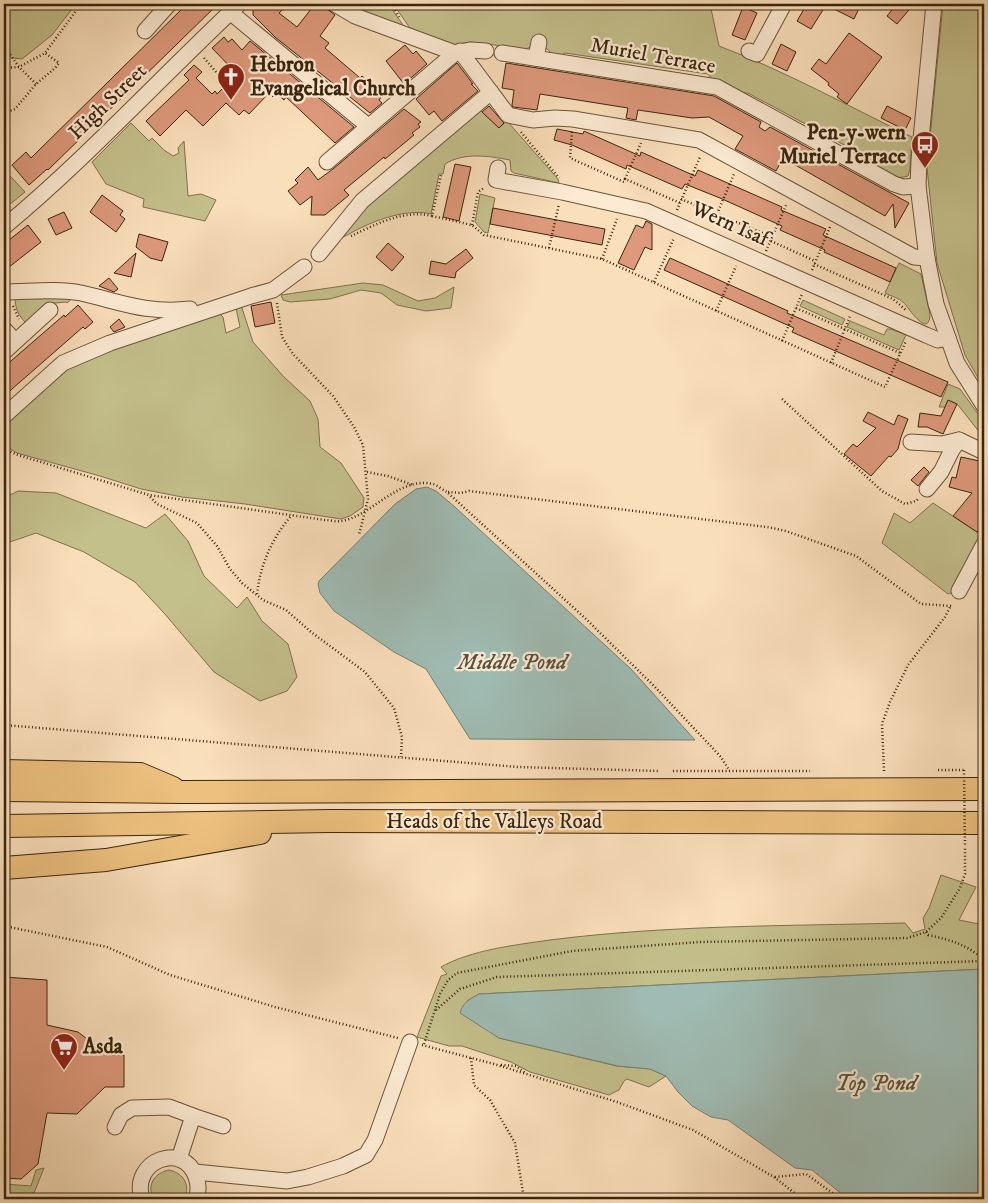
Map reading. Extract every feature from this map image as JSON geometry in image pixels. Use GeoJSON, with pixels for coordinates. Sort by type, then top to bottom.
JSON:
{"type":"FeatureCollection","features":[{"type":"Feature","properties":{"kind":"highway"},"geometry":{"type":"LineString","coordinates":[[4,771],[140,774],[183,792]]}},
{"type":"Feature","properties":{"kind":"highway","name":"Heads of the Valleys Road"},"geometry":{"type":"LineString","coordinates":[[4,790],[183,792],[984,789]]}},
{"type":"Feature","properties":{"kind":"highway"},"geometry":{"type":"LineString","coordinates":[[4,868],[106,860],[330,821]]}},
{"type":"Feature","properties":{"kind":"highway","name":"Heads of the Valleys Road"},"geometry":{"type":"LineString","coordinates":[[4,826],[330,821],[984,823]]}},
{"type":"Feature","properties":{"kind":"street"},"geometry":{"type":"LineString","coordinates":[[145,31],[169,4]]}},
{"type":"Feature","properties":{"kind":"street"},"geometry":{"type":"LineString","coordinates":[[335,4],[355,16],[458,52],[486,51]]}},
{"type":"Feature","properties":{"kind":"street"},"geometry":{"type":"LineString","coordinates":[[749,51],[757,54],[784,4]]}},
{"type":"Feature","properties":{"kind":"street"},"geometry":{"type":"LineString","coordinates":[[934,4],[918,186],[927,258],[936,304],[957,363],[984,406]]}},
{"type":"Feature","properties":{"kind":"street"},"geometry":{"type":"LineString","coordinates":[[233,6],[236,17],[368,126]]}},
{"type":"Feature","properties":{"kind":"street","name":"High Street"},"geometry":{"type":"LineString","coordinates":[[4,227],[71,168],[233,6]]}},
{"type":"Feature","properties":{"kind":"street"},"geometry":{"type":"LineString","coordinates":[[536,58],[539,42]]}},
{"type":"Feature","properties":{"kind":"street"},"geometry":{"type":"LineString","coordinates":[[458,52],[508,115],[540,120],[554,118],[573,119],[699,140],[914,257],[927,258]]}},
{"type":"Feature","properties":{"kind":"street"},"geometry":{"type":"LineString","coordinates":[[327,162],[458,52]]}},
{"type":"Feature","properties":{"kind":"street","name":"Muriel Terrace"},"geometry":{"type":"LineString","coordinates":[[502,53],[717,87],[894,184],[903,187],[918,186]]}},
{"type":"Feature","properties":{"kind":"street"},"geometry":{"type":"LineString","coordinates":[[323,249],[362,201],[490,92]]}},
{"type":"Feature","properties":{"kind":"street"},"geometry":{"type":"LineString","coordinates":[[540,120],[551,132]]}},
{"type":"Feature","properties":{"kind":"street","name":"Wern Isaf"},"geometry":{"type":"LineString","coordinates":[[497,174],[562,192],[646,211],[911,329],[937,339],[948,338]]}},
{"type":"Feature","properties":{"kind":"street"},"geometry":{"type":"LineString","coordinates":[[4,416],[63,363],[110,343],[273,290],[304,267]]}},
{"type":"Feature","properties":{"kind":"street"},"geometry":{"type":"LineString","coordinates":[[8,292],[69,292],[138,308],[171,312],[191,309],[201,312]]}},
{"type":"Feature","properties":{"kind":"street"},"geometry":{"type":"LineString","coordinates":[[4,352],[50,310]]}},
{"type":"Feature","properties":{"kind":"street"},"geometry":{"type":"LineString","coordinates":[[4,329],[15,341]]}},
{"type":"Feature","properties":{"kind":"street"},"geometry":{"type":"LineString","coordinates":[[927,489],[941,472],[959,440]]}},
{"type":"Feature","properties":{"kind":"street"},"geometry":{"type":"LineString","coordinates":[[911,442],[942,444],[959,440],[984,452]]}},
{"type":"Feature","properties":{"kind":"street"},"geometry":{"type":"LineString","coordinates":[[959,592],[984,544]]}},
{"type":"Feature","properties":{"kind":"street"},"geometry":{"type":"LineString","coordinates":[[195,1172],[287,1181],[308,1177],[343,1166],[366,1155],[375,1140],[417,1044]]}},
{"type":"Feature","properties":{"kind":"street"},"geometry":{"type":"LineString","coordinates":[[115,1126],[121,1114],[132,1108],[169,1107],[223,1126]]}},
{"type":"Feature","properties":{"kind":"street"},"geometry":{"type":"LineString","coordinates":[[179,1159],[193,1116]]}},
{"type":"Feature","properties":{"kind":"street"},"geometry":{"type":"LineString","coordinates":[[142,1199],[139,1191],[141,1178],[146,1169],[157,1160],[167,1158],[179,1159],[188,1164],[195,1172],[199,1183],[196,1199]]}},
{"type":"Feature","properties":{"kind":"path"},"geometry":{"type":"LineString","coordinates":[[4,68],[19,67],[45,53],[80,4]]}},
{"type":"Feature","properties":{"kind":"path"},"geometry":{"type":"LineString","coordinates":[[4,46],[19,67],[36,84]]}},
{"type":"Feature","properties":{"kind":"path"},"geometry":{"type":"LineString","coordinates":[[194,47],[224,81]]}},
{"type":"Feature","properties":{"kind":"path"},"geometry":{"type":"LineString","coordinates":[[4,113],[14,109],[36,84],[59,63],[45,53]]}},
{"type":"Feature","properties":{"kind":"path"},"geometry":{"type":"LineString","coordinates":[[518,128],[548,164]]}},
{"type":"Feature","properties":{"kind":"path"},"geometry":{"type":"LineString","coordinates":[[572,131],[570,158],[624,182],[641,143],[650,145]]}},
{"type":"Feature","properties":{"kind":"path"},"geometry":{"type":"LineString","coordinates":[[694,155],[708,161]]}},
{"type":"Feature","properties":{"kind":"path"},"geometry":{"type":"LineString","coordinates":[[680,202],[700,157]]}},
{"type":"Feature","properties":{"kind":"path"},"geometry":{"type":"LineString","coordinates":[[717,214],[734,174],[729,172]]}},
{"type":"Feature","properties":{"kind":"path"},"geometry":{"type":"LineString","coordinates":[[472,225],[478,192],[497,174]]}},
{"type":"Feature","properties":{"kind":"path"},"geometry":{"type":"LineString","coordinates":[[432,216],[441,175]]}},
{"type":"Feature","properties":{"kind":"path"},"geometry":{"type":"LineString","coordinates":[[625,179],[680,202],[717,214],[816,261]]}},
{"type":"Feature","properties":{"kind":"path"},"geometry":{"type":"LineString","coordinates":[[549,248],[562,192]]}},
{"type":"Feature","properties":{"kind":"path"},"geometry":{"type":"LineString","coordinates":[[766,253],[788,202],[783,199]]}},
{"type":"Feature","properties":{"kind":"path"},"geometry":{"type":"LineString","coordinates":[[602,259],[617,220],[620,204]]}},
{"type":"Feature","properties":{"kind":"path"},"geometry":{"type":"LineString","coordinates":[[323,249],[373,224],[414,214],[432,216],[472,225],[484,235],[602,259],[885,387],[903,348]]}},
{"type":"Feature","properties":{"kind":"path"},"geometry":{"type":"LineString","coordinates":[[832,223],[814,264],[893,299],[913,319],[911,329]]}},
{"type":"Feature","properties":{"kind":"path"},"geometry":{"type":"LineString","coordinates":[[654,282],[679,225]]}},
{"type":"Feature","properties":{"kind":"path"},"geometry":{"type":"LineString","coordinates":[[716,311],[742,253]]}},
{"type":"Feature","properties":{"kind":"path"},"geometry":{"type":"LineString","coordinates":[[273,290],[282,337],[292,354],[333,396],[354,427],[363,445],[368,498],[359,535]]}},
{"type":"Feature","properties":{"kind":"path"},"geometry":{"type":"LineString","coordinates":[[8,292],[14,311],[19,320],[28,329]]}},
{"type":"Feature","properties":{"kind":"path"},"geometry":{"type":"LineString","coordinates":[[782,342],[800,298]]}},
{"type":"Feature","properties":{"kind":"path"},"geometry":{"type":"LineString","coordinates":[[796,308],[900,353]]}},
{"type":"Feature","properties":{"kind":"path"},"geometry":{"type":"LineString","coordinates":[[831,363],[848,320]]}},
{"type":"Feature","properties":{"kind":"path"},"geometry":{"type":"LineString","coordinates":[[782,398],[882,491],[905,504],[916,501],[927,489]]}},
{"type":"Feature","properties":{"kind":"path"},"geometry":{"type":"LineString","coordinates":[[4,449],[149,496],[341,521],[354,517],[392,493],[414,485],[434,484],[446,492],[586,619],[721,757],[729,770]]}},
{"type":"Feature","properties":{"kind":"path"},"geometry":{"type":"LineString","coordinates":[[367,472],[388,476],[414,485]]}},
{"type":"Feature","properties":{"kind":"path"},"geometry":{"type":"LineString","coordinates":[[446,492],[479,492],[759,526],[786,531],[856,556],[921,604],[951,606]]}},
{"type":"Feature","properties":{"kind":"path"},"geometry":{"type":"LineString","coordinates":[[149,496],[157,504],[197,523],[217,546],[230,569],[242,583],[270,604],[286,610],[311,632],[365,672],[394,708],[402,737],[401,758]]}},
{"type":"Feature","properties":{"kind":"path"},"geometry":{"type":"LineString","coordinates":[[257,594],[259,577],[269,550],[284,524],[292,515]]}},
{"type":"Feature","properties":{"kind":"path"},"geometry":{"type":"LineString","coordinates":[[893,771],[884,771],[882,724],[890,702],[908,665],[945,617],[951,606],[952,598],[959,592]]}},
{"type":"Feature","properties":{"kind":"path"},"geometry":{"type":"LineString","coordinates":[[4,725],[518,768],[664,771],[816,771]]}},
{"type":"Feature","properties":{"kind":"path"},"geometry":{"type":"LineString","coordinates":[[417,1044],[435,1011],[440,994],[448,980],[457,973],[572,951],[700,942],[907,938],[926,932],[941,918],[960,888],[965,874],[964,770],[937,770]]}},
{"type":"Feature","properties":{"kind":"path"},"geometry":{"type":"LineString","coordinates":[[4,926],[107,947],[170,975],[275,1007],[494,1064],[617,1102],[694,1130],[774,1177],[802,1199]]}},
{"type":"Feature","properties":{"kind":"path"},"geometry":{"type":"LineString","coordinates":[[926,932],[928,936],[952,940],[965,946],[984,960]]}},
{"type":"Feature","properties":{"kind":"path"},"geometry":{"type":"LineString","coordinates":[[435,1011],[460,989],[497,977],[984,960]]}},
{"type":"Feature","properties":{"kind":"path"},"geometry":{"type":"LineString","coordinates":[[471,1058],[474,1085],[490,1100],[515,1143],[524,1199]]}},
{"type":"Feature","properties":{"kind":"path"},"geometry":{"type":"LineString","coordinates":[[774,1177],[806,1174],[841,1199]]}},
{"type":"Feature","properties":{"kind":"shaded area"},"geometry":{"type":"Polygon","coordinates":[[[4,4],[76,4],[52,35],[22,59],[4,57],[4,4]]]}},
{"type":"Feature","properties":{"kind":"shaded area"},"geometry":{"type":"Polygon","coordinates":[[[357,4],[710,4],[719,46],[792,78],[912,137],[908,176],[896,177],[888,174],[877,168],[874,161],[748,93],[737,92],[720,85],[708,74],[565,53],[557,56],[533,42],[526,49],[471,42],[452,45],[410,31],[410,28],[394,5],[391,5],[391,8],[406,29],[359,10],[357,4]]]}},
{"type":"Feature","properties":{"kind":"shaded area"},"geometry":{"type":"Polygon","coordinates":[[[943,4],[984,4],[984,388],[965,355],[937,263],[927,168],[943,4]]]}},
{"type":"Feature","properties":{"kind":"shaded area"},"geometry":{"type":"Polygon","coordinates":[[[479,109],[499,128],[507,121],[558,179],[559,183],[514,173],[511,171],[510,160],[485,156],[468,156],[452,160],[445,164],[443,174],[439,174],[431,214],[415,212],[389,217],[336,240],[359,210],[479,109]]]}},
{"type":"Feature","properties":{"kind":"shaded area"},"geometry":{"type":"Polygon","coordinates":[[[131,123],[149,141],[152,138],[173,156],[179,153],[178,148],[184,141],[188,196],[201,194],[216,200],[205,221],[143,207],[144,199],[106,184],[92,162],[131,123]]]}},
{"type":"Feature","properties":{"kind":"shaded area"},"geometry":{"type":"Polygon","coordinates":[[[10,176],[25,192],[4,209],[4,178],[10,176]]]}},
{"type":"Feature","properties":{"kind":"shaded area"},"geometry":{"type":"Polygon","coordinates":[[[480,194],[495,198],[488,233],[484,232],[475,222],[480,194]]]}},
{"type":"Feature","properties":{"kind":"shaded area"},"geometry":{"type":"Polygon","coordinates":[[[899,263],[921,274],[930,314],[929,321],[926,324],[918,320],[902,301],[885,293],[899,263]]]}},
{"type":"Feature","properties":{"kind":"shaded area"},"geometry":{"type":"Polygon","coordinates":[[[363,283],[383,285],[418,301],[435,298],[454,287],[451,308],[426,311],[397,305],[381,293],[361,290],[330,299],[290,302],[283,300],[281,295],[363,283]]]}},
{"type":"Feature","properties":{"kind":"shaded area"},"geometry":{"type":"Polygon","coordinates":[[[75,296],[67,303],[45,304],[26,323],[16,308],[15,301],[15,297],[75,296]]]}},
{"type":"Feature","properties":{"kind":"shaded area"},"geometry":{"type":"Polygon","coordinates":[[[803,300],[845,319],[842,325],[800,306],[803,300]]]}},
{"type":"Feature","properties":{"kind":"shaded area"},"geometry":{"type":"Polygon","coordinates":[[[241,305],[253,342],[284,377],[310,401],[318,419],[320,447],[341,463],[364,498],[363,507],[350,516],[341,519],[245,504],[182,497],[141,489],[17,453],[4,445],[4,426],[67,368],[136,340],[219,313],[223,317],[226,333],[240,327],[236,308],[241,305]]]}},
{"type":"Feature","properties":{"kind":"shaded area"},"geometry":{"type":"Polygon","coordinates":[[[850,321],[884,335],[887,329],[891,329],[906,335],[899,350],[847,327],[850,321]]]}},
{"type":"Feature","properties":{"kind":"shaded area"},"geometry":{"type":"Polygon","coordinates":[[[948,384],[960,389],[981,418],[979,419],[982,425],[984,424],[984,438],[958,405],[950,401],[947,407],[939,407],[948,384]]]}},
{"type":"Feature","properties":{"kind":"shaded area"},"geometry":{"type":"Polygon","coordinates":[[[18,491],[56,493],[146,528],[165,514],[188,541],[204,576],[237,608],[247,597],[262,621],[288,644],[297,677],[287,691],[260,701],[214,672],[135,582],[84,552],[36,533],[4,544],[4,498],[18,491]]]}},
{"type":"Feature","properties":{"kind":"shaded area"},"geometry":{"type":"Polygon","coordinates":[[[933,503],[977,532],[981,539],[953,592],[948,594],[882,543],[894,513],[910,523],[933,503]]]}},
{"type":"Feature","properties":{"kind":"shaded area"},"geometry":{"type":"Polygon","coordinates":[[[941,875],[976,887],[959,920],[984,925],[984,969],[479,994],[467,1001],[499,1038],[617,1066],[650,1069],[666,1076],[649,1087],[627,1079],[619,1090],[609,1095],[530,1072],[511,1062],[462,1046],[449,1046],[417,1037],[441,976],[447,974],[441,967],[466,956],[522,944],[638,931],[905,923],[913,933],[925,929],[923,918],[929,908],[941,875]]]}},
{"type":"Feature","properties":{"kind":"shaded area"},"geometry":{"type":"Polygon","coordinates":[[[44,1168],[34,1193],[19,1195],[16,1199],[4,1199],[4,1184],[31,1186],[36,1170],[44,1168]]]}},
{"type":"Feature","properties":{"kind":"shaded area"},"geometry":{"type":"Polygon","coordinates":[[[169,1170],[179,1174],[185,1181],[187,1189],[184,1199],[154,1199],[151,1189],[153,1181],[159,1174],[169,1170]]]}},
{"type":"Feature","properties":{"kind":"water","name":"Middle Pond"},"geometry":{"type":"Polygon","coordinates":[[[427,487],[436,491],[455,507],[631,669],[695,740],[470,739],[426,669],[394,652],[334,611],[320,593],[319,581],[395,504],[416,489],[427,487]]]}},
{"type":"Feature","properties":{"kind":"water","name":"Top Pond"},"geometry":{"type":"Polygon","coordinates":[[[984,969],[984,1199],[848,1199],[812,1170],[795,1168],[728,1120],[711,1117],[692,1106],[666,1076],[650,1069],[618,1066],[499,1038],[460,1013],[465,1003],[479,994],[984,969]]]}},
{"type":"Feature","properties":{"kind":"building"},"geometry":{"type":"Polygon","coordinates":[[[187,4],[218,4],[48,170],[29,185],[12,165],[26,152],[31,158],[187,4]]]}},
{"type":"Feature","properties":{"kind":"building"},"geometry":{"type":"Polygon","coordinates":[[[257,4],[289,4],[279,13],[297,27],[315,4],[326,5],[327,9],[335,15],[320,36],[329,43],[325,48],[360,78],[362,76],[384,94],[379,100],[382,103],[370,113],[275,37],[253,15],[253,8],[257,4]]]}},
{"type":"Feature","properties":{"kind":"building"},"geometry":{"type":"Polygon","coordinates":[[[807,4],[861,4],[854,19],[826,5],[811,29],[797,21],[807,4]]]}},
{"type":"Feature","properties":{"kind":"building"},"geometry":{"type":"Polygon","coordinates":[[[897,4],[914,4],[897,24],[887,16],[897,4]]]}},
{"type":"Feature","properties":{"kind":"building"},"geometry":{"type":"Polygon","coordinates":[[[743,7],[757,13],[745,40],[732,35],[743,7]]]}},
{"type":"Feature","properties":{"kind":"building"},"geometry":{"type":"Polygon","coordinates":[[[849,33],[882,57],[847,104],[837,97],[839,94],[828,85],[829,83],[811,69],[819,59],[826,64],[849,33]]]}},
{"type":"Feature","properties":{"kind":"building"},"geometry":{"type":"Polygon","coordinates":[[[224,37],[228,42],[232,39],[242,50],[250,41],[354,127],[335,143],[286,97],[284,100],[276,93],[273,97],[269,93],[249,114],[244,110],[239,115],[226,103],[203,126],[186,110],[160,136],[146,121],[189,80],[184,75],[194,65],[202,72],[196,78],[212,94],[215,91],[217,94],[237,74],[212,48],[224,37]]]}},
{"type":"Feature","properties":{"kind":"building"},"geometry":{"type":"Polygon","coordinates":[[[781,44],[796,52],[787,71],[772,64],[781,44]]]}},
{"type":"Feature","properties":{"kind":"building"},"geometry":{"type":"Polygon","coordinates":[[[405,45],[413,54],[416,51],[427,64],[404,84],[386,61],[405,45]]]}},
{"type":"Feature","properties":{"kind":"building"},"geometry":{"type":"Polygon","coordinates":[[[457,63],[478,91],[442,121],[434,111],[429,115],[416,99],[457,63]]]}},
{"type":"Feature","properties":{"kind":"building"},"geometry":{"type":"Polygon","coordinates":[[[506,63],[714,96],[761,122],[759,127],[765,131],[770,127],[909,203],[895,228],[893,204],[885,216],[783,158],[776,171],[735,149],[743,136],[709,117],[692,118],[638,110],[636,120],[626,118],[628,108],[540,94],[537,110],[513,107],[514,90],[502,88],[506,63]]]}},
{"type":"Feature","properties":{"kind":"building"},"geometry":{"type":"Polygon","coordinates":[[[489,106],[504,123],[499,128],[482,112],[489,106]]]}},
{"type":"Feature","properties":{"kind":"building"},"geometry":{"type":"Polygon","coordinates":[[[887,106],[911,118],[905,130],[881,118],[887,106]]]}},
{"type":"Feature","properties":{"kind":"building"},"geometry":{"type":"Polygon","coordinates":[[[404,109],[421,122],[418,124],[420,127],[412,133],[414,135],[344,190],[349,195],[325,215],[311,215],[312,196],[300,205],[288,191],[298,183],[295,180],[308,167],[318,180],[404,109]]]}},
{"type":"Feature","properties":{"kind":"building"},"geometry":{"type":"Polygon","coordinates":[[[557,129],[583,134],[584,131],[640,156],[641,152],[695,176],[698,170],[782,207],[781,210],[826,229],[823,235],[896,268],[890,282],[780,230],[782,226],[720,198],[685,184],[682,189],[627,165],[626,169],[572,145],[554,140],[557,129]]]}},
{"type":"Feature","properties":{"kind":"building"},"geometry":{"type":"Polygon","coordinates":[[[455,164],[471,167],[459,221],[443,217],[455,164]]]}},
{"type":"Feature","properties":{"kind":"building"},"geometry":{"type":"Polygon","coordinates":[[[102,195],[123,211],[120,215],[125,219],[116,232],[90,212],[102,195]]]}},
{"type":"Feature","properties":{"kind":"building"},"geometry":{"type":"Polygon","coordinates":[[[493,208],[605,229],[602,245],[490,224],[493,208]]]}},
{"type":"Feature","properties":{"kind":"building"},"geometry":{"type":"Polygon","coordinates":[[[64,212],[72,228],[56,235],[48,219],[64,212]]]}},
{"type":"Feature","properties":{"kind":"building"},"geometry":{"type":"Polygon","coordinates":[[[646,221],[652,224],[652,250],[645,247],[634,270],[618,263],[636,225],[643,228],[646,221]]]}},
{"type":"Feature","properties":{"kind":"building"},"geometry":{"type":"Polygon","coordinates":[[[28,225],[41,242],[4,271],[4,244],[28,225]]]}},
{"type":"Feature","properties":{"kind":"building"},"geometry":{"type":"Polygon","coordinates":[[[139,234],[168,242],[162,261],[150,258],[136,247],[139,234]]]}},
{"type":"Feature","properties":{"kind":"building"},"geometry":{"type":"Polygon","coordinates":[[[388,243],[404,257],[392,271],[376,257],[388,243]]]}},
{"type":"Feature","properties":{"kind":"building"},"geometry":{"type":"Polygon","coordinates":[[[466,249],[473,258],[456,272],[455,278],[429,274],[431,261],[446,264],[466,249]]]}},
{"type":"Feature","properties":{"kind":"building"},"geometry":{"type":"Polygon","coordinates":[[[136,253],[131,277],[114,273],[136,253]]]}},
{"type":"Feature","properties":{"kind":"building"},"geometry":{"type":"Polygon","coordinates":[[[670,258],[788,311],[787,313],[948,382],[941,397],[792,332],[794,328],[664,270],[670,258]]]}},
{"type":"Feature","properties":{"kind":"building"},"geometry":{"type":"Polygon","coordinates":[[[109,278],[118,289],[114,292],[99,286],[109,278]]]}},
{"type":"Feature","properties":{"kind":"building"},"geometry":{"type":"Polygon","coordinates":[[[271,302],[275,323],[255,327],[251,306],[271,302]]]}},
{"type":"Feature","properties":{"kind":"building"},"geometry":{"type":"Polygon","coordinates":[[[78,305],[93,322],[85,329],[83,327],[4,396],[4,367],[78,305]]]}},
{"type":"Feature","properties":{"kind":"building"},"geometry":{"type":"Polygon","coordinates":[[[119,319],[125,327],[114,332],[110,327],[119,319]]]}},
{"type":"Feature","properties":{"kind":"building"},"geometry":{"type":"Polygon","coordinates":[[[948,400],[957,404],[943,434],[927,427],[918,427],[920,413],[941,416],[948,400]]]}},
{"type":"Feature","properties":{"kind":"building"},"geometry":{"type":"Polygon","coordinates":[[[868,412],[894,425],[898,415],[908,419],[898,449],[871,476],[844,454],[853,444],[857,447],[876,428],[863,421],[868,412]]]}},
{"type":"Feature","properties":{"kind":"building"},"geometry":{"type":"Polygon","coordinates":[[[961,457],[984,462],[984,523],[977,532],[953,516],[972,493],[949,487],[952,477],[956,478],[961,457]]]}},
{"type":"Feature","properties":{"kind":"building"},"geometry":{"type":"Polygon","coordinates":[[[924,467],[929,472],[918,486],[911,480],[924,467]]]}},
{"type":"Feature","properties":{"kind":"building","name":"Asda"},"geometry":{"type":"Polygon","coordinates":[[[4,977],[47,980],[47,1025],[78,1032],[108,1055],[124,1055],[124,1087],[105,1087],[77,1114],[47,1113],[38,1164],[21,1179],[4,1178],[4,977]]]}},
{"type":"Feature","properties":{"kind":"place","name":"Hebron Evangelical Church"},"geometry":{"type":"Point","coordinates":[231,101]}},
{"type":"Feature","properties":{"kind":"place","name":"Pen-y-wern Muriel Terrace"},"geometry":{"type":"Point","coordinates":[925,169]}},
{"type":"Feature","properties":{"kind":"place","name":"Asda"},"geometry":{"type":"Point","coordinates":[64,1071]}}]}
